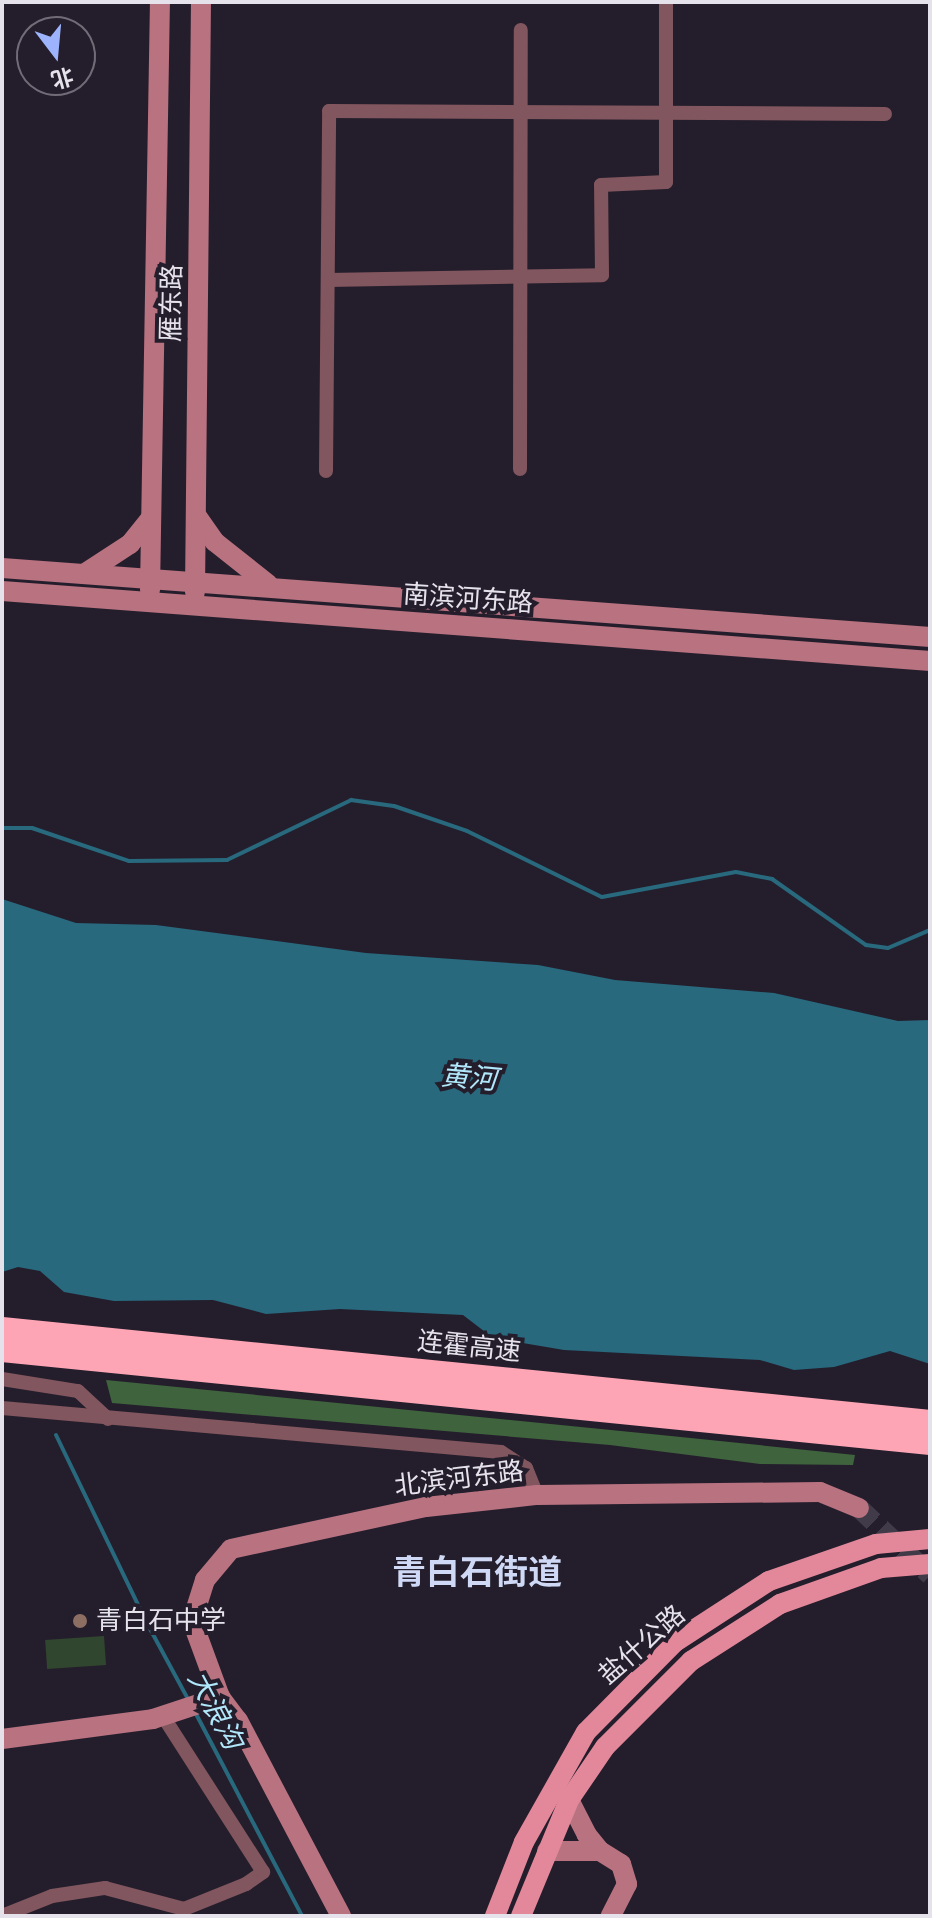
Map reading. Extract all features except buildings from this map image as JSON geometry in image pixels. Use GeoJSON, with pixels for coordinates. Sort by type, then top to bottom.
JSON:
{"type":"FeatureCollection","features":[{"type":"Feature","properties":{"kind":"highway","name":"连霍高速"},"geometry":{"type":"LineString","coordinates":[[2,1350],[20,1338],[930,1422]]}},
{"type":"Feature","properties":{"kind":"highway","name":"连霍高速"},"geometry":{"type":"LineString","coordinates":[[20,1338],[930,1443]]}},
{"type":"Feature","properties":{"kind":"main road","name":"雁东路"},"geometry":{"type":"LineString","coordinates":[[150,601],[160,2]]}},
{"type":"Feature","properties":{"kind":"main road","name":"雁东路"},"geometry":{"type":"LineString","coordinates":[[195,604],[201,2]]}},
{"type":"Feature","properties":{"kind":"main road"},"geometry":{"type":"LineString","coordinates":[[196,515],[215,542],[272,586]]}},
{"type":"Feature","properties":{"kind":"main road"},"geometry":{"type":"LineString","coordinates":[[84,574],[130,544],[150,519]]}},
{"type":"Feature","properties":{"kind":"main road","name":"南滨河东路"},"geometry":{"type":"LineString","coordinates":[[2,568],[930,637]]}},
{"type":"Feature","properties":{"kind":"main road","name":"南滨河东路"},"geometry":{"type":"LineString","coordinates":[[2,591],[930,661]]}},
{"type":"Feature","properties":{"kind":"main road","name":"北滨河东路"},"geometry":{"type":"LineString","coordinates":[[212,1699],[192,1621],[205,1580],[231,1549],[426,1507],[537,1495],[820,1492],[859,1508]]}},
{"type":"Feature","properties":{"kind":"main road","name":"盐什公路"},"geometry":{"type":"LineString","coordinates":[[495,1916],[524,1842],[586,1732],[675,1642],[769,1581],[876,1544],[930,1539]]}},
{"type":"Feature","properties":{"kind":"main road","name":"盐什公路"},"geometry":{"type":"LineString","coordinates":[[521,1916],[569,1800],[605,1747],[691,1661],[780,1604],[881,1568],[930,1564]]}},
{"type":"Feature","properties":{"kind":"main road"},"geometry":{"type":"LineString","coordinates":[[2,1739],[168,1714],[212,1699],[238,1721],[341,1916]]}},
{"type":"Feature","properties":{"kind":"main road"},"geometry":{"type":"LineString","coordinates":[[569,1800],[587,1835],[600,1851],[621,1864],[627,1884],[611,1916]]}},
{"type":"Feature","properties":{"kind":"main road"},"geometry":{"type":"LineString","coordinates":[[547,1851],[600,1851]]}},
{"type":"Feature","properties":{"kind":"street"},"geometry":{"type":"LineString","coordinates":[[328,280],[602,275],[601,185],[666,182],[666,2]]}},
{"type":"Feature","properties":{"kind":"street"},"geometry":{"type":"LineString","coordinates":[[520,469],[518,112],[521,30]]}},
{"type":"Feature","properties":{"kind":"street"},"geometry":{"type":"LineString","coordinates":[[326,471],[329,111],[885,114]]}},
{"type":"Feature","properties":{"kind":"street"},"geometry":{"type":"LineString","coordinates":[[2,1379],[78,1391],[108,1419]]}},
{"type":"Feature","properties":{"kind":"street"},"geometry":{"type":"LineString","coordinates":[[2,1408],[88,1418],[501,1452],[526,1468],[537,1495]]}},
{"type":"Feature","properties":{"kind":"street"},"geometry":{"type":"LineString","coordinates":[[2,1916],[52,1896],[105,1888],[184,1909],[246,1884],[263,1872],[168,1714]]}},
{"type":"Feature","properties":{"kind":"green space"},"geometry":{"type":"Polygon","coordinates":[[[106,1380],[855,1455],[853,1465],[760,1464],[610,1445],[112,1403],[106,1380]]]}},
{"type":"Feature","properties":{"kind":"green space"},"geometry":{"type":"Polygon","coordinates":[[[104,1636],[106,1665],[47,1669],[45,1640],[104,1636]]]}},
{"type":"Feature","properties":{"kind":"water","name":"黄河"},"geometry":{"type":"Polygon","coordinates":[[[2,899],[76,923],[156,925],[366,953],[538,965],[615,980],[774,993],[898,1021],[930,1020],[930,1364],[890,1351],[834,1367],[794,1370],[760,1360],[564,1350],[493,1338],[463,1315],[340,1309],[266,1314],[213,1300],[114,1301],[64,1292],[40,1271],[18,1267],[2,1272],[2,899]]]}},
{"type":"Feature","properties":{"kind":"waterway"},"geometry":{"type":"LineString","coordinates":[[2,828],[32,828],[129,861],[227,860],[351,800],[394,806],[467,831],[602,897],[736,872],[772,879],[866,945],[888,948],[930,930]]}},
{"type":"Feature","properties":{"kind":"waterway","name":"大浪沟"},"geometry":{"type":"LineString","coordinates":[[56,1435],[149,1627],[189,1701]]}},
{"type":"Feature","properties":{"kind":"waterway","name":"大浪沟"},"geometry":{"type":"LineString","coordinates":[[195,1712],[302,1916]]}},
{"type":"Feature","properties":{"kind":"tunnel"},"geometry":{"type":"LineString","coordinates":[[859,1508],[930,1575]]}},
{"type":"Feature","properties":{"kind":"place","name":"青白石中学"},"geometry":{"type":"Point","coordinates":[80,1621]}},
{"type":"Feature","properties":{"kind":"district","name":"青白石街道"},"geometry":{"type":"Point","coordinates":[477,1573]}}]}
